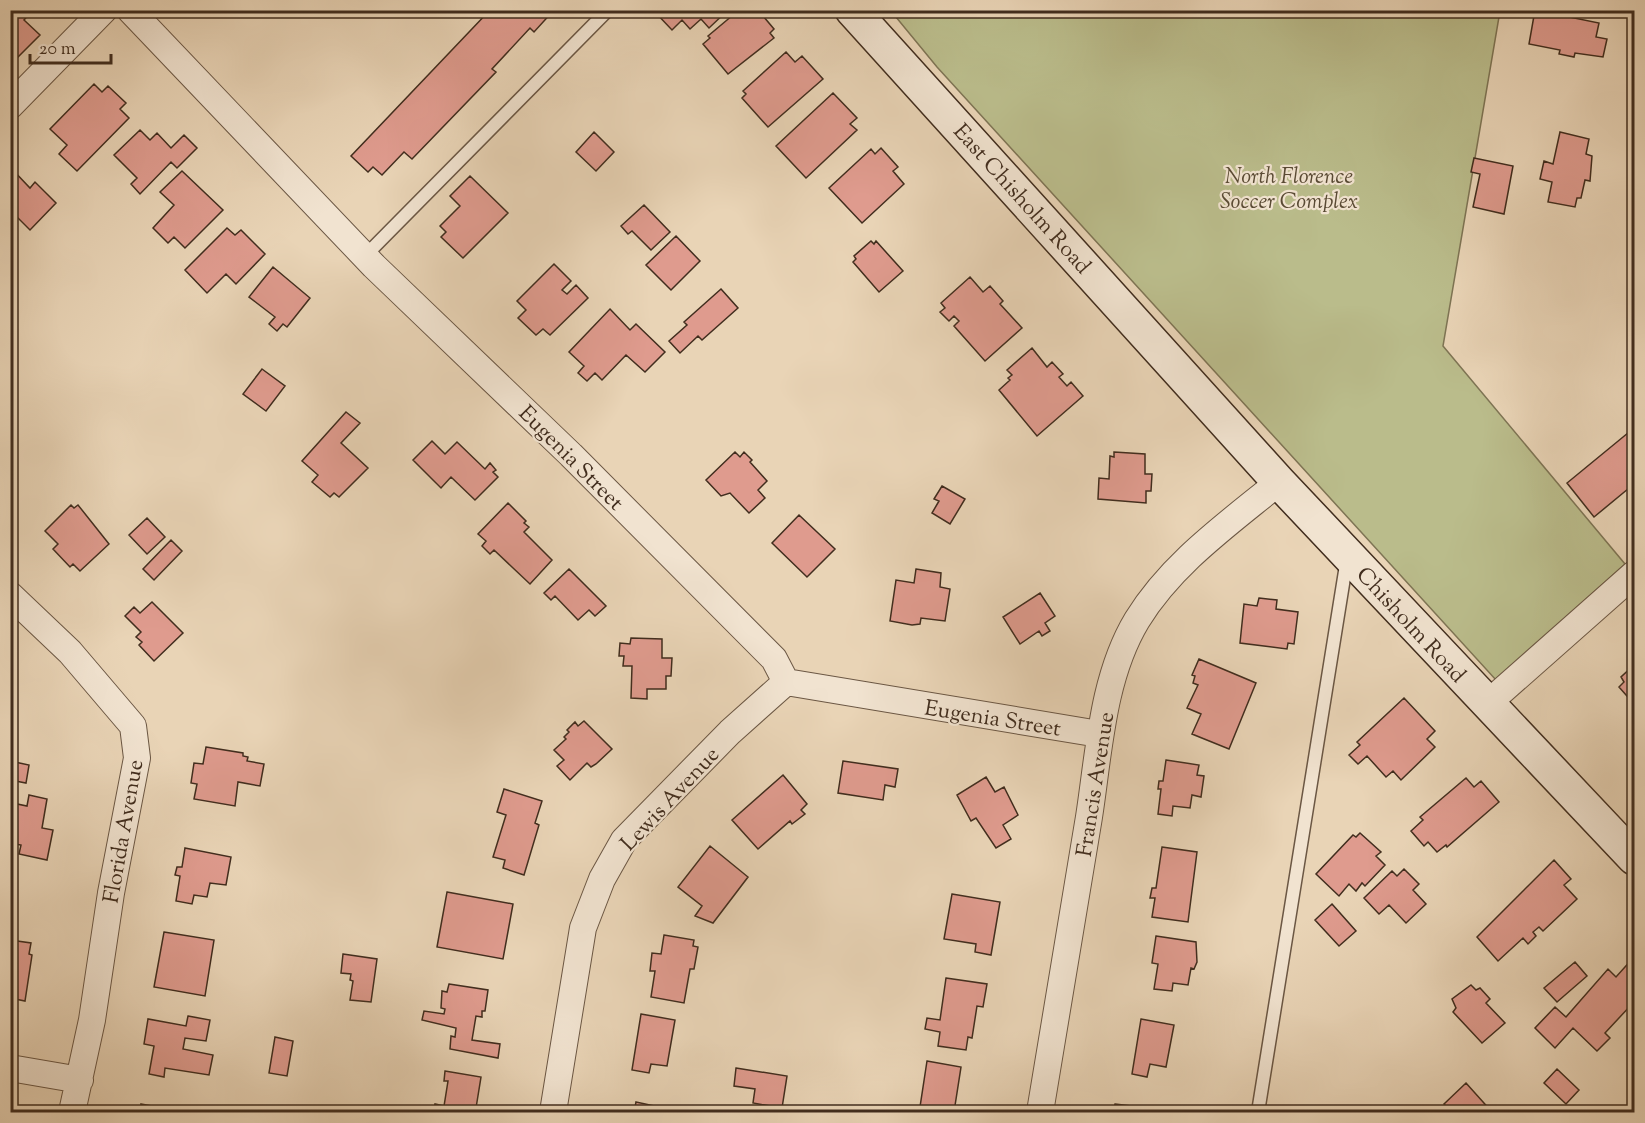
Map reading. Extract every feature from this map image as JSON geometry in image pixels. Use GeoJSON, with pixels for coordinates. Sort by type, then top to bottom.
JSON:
{"type":"FeatureCollection","features":[{"type":"Feature","properties":{"kind":"main road","name":"East Chisholm Road"},"geometry":{"type":"LineString","coordinates":[[852,10],[1194,386]]}},
{"type":"Feature","properties":{"kind":"main road","name":"Chisholm Road"},"geometry":{"type":"LineString","coordinates":[[1194,386],[1347,555],[1635,858]]}},
{"type":"Feature","properties":{"kind":"street"},"geometry":{"type":"LineString","coordinates":[[10,106],[104,10]]}},
{"type":"Feature","properties":{"kind":"street","name":"Eugenia Street"},"geometry":{"type":"LineString","coordinates":[[130,10],[364,256],[571,455],[774,659],[786,682],[1099,734]]}},
{"type":"Feature","properties":{"kind":"street","name":"Francis Avenue"},"geometry":{"type":"LineString","coordinates":[[1040,1113],[1090,808],[1099,734],[1122,652],[1137,621],[1176,568],[1279,482]]}},
{"type":"Feature","properties":{"kind":"street"},"geometry":{"type":"LineString","coordinates":[[1487,704],[1635,574]]}},
{"type":"Feature","properties":{"kind":"street","name":"Florida Avenue"},"geometry":{"type":"LineString","coordinates":[[10,596],[70,652],[133,726],[137,758],[115,871],[92,1020],[72,1113]]}},
{"type":"Feature","properties":{"kind":"street","name":"Lewis Avenue"},"geometry":{"type":"LineString","coordinates":[[553,1113],[583,928],[602,879],[624,840],[730,732],[786,682]]}},
{"type":"Feature","properties":{"kind":"street"},"geometry":{"type":"LineString","coordinates":[[10,1068],[80,1080]]}},
{"type":"Feature","properties":{"kind":"lane"},"geometry":{"type":"LineString","coordinates":[[364,256],[608,10]]}},
{"type":"Feature","properties":{"kind":"lane"},"geometry":{"type":"LineString","coordinates":[[1258,1113],[1347,555]]}},
{"type":"Feature","properties":{"kind":"green space","name":"North Florence Soccer Complex"},"geometry":{"type":"Polygon","coordinates":[[[891,11],[1500,11],[1443,346],[1625,564],[1496,680],[937,67],[891,11]]]}},
{"type":"Feature","properties":{"kind":"building"},"geometry":{"type":"Polygon","coordinates":[[[10,10],[29,10],[31,12],[24,20],[40,35],[11,64],[10,10]]]}},
{"type":"Feature","properties":{"kind":"building"},"geometry":{"type":"Polygon","coordinates":[[[490,10],[554,10],[534,32],[530,28],[492,69],[496,72],[412,159],[404,152],[382,175],[373,167],[368,172],[351,156],[490,10]]]}},
{"type":"Feature","properties":{"kind":"building"},"geometry":{"type":"Polygon","coordinates":[[[656,10],[728,10],[709,28],[701,19],[690,29],[682,20],[672,30],[655,12],[656,10]]]}},
{"type":"Feature","properties":{"kind":"building"},"geometry":{"type":"Polygon","coordinates":[[[739,10],[758,10],[774,29],[770,33],[774,38],[728,74],[703,44],[710,38],[708,36],[739,10]]]}},
{"type":"Feature","properties":{"kind":"building"},"geometry":{"type":"Polygon","coordinates":[[[1535,10],[1599,23],[1596,37],[1607,39],[1603,57],[1575,53],[1574,57],[1559,54],[1560,50],[1529,44],[1535,10]]]}},
{"type":"Feature","properties":{"kind":"building"},"geometry":{"type":"Polygon","coordinates":[[[786,52],[795,62],[802,56],[823,79],[768,127],[742,98],[746,94],[743,91],[786,52]]]}},
{"type":"Feature","properties":{"kind":"building"},"geometry":{"type":"Polygon","coordinates":[[[94,84],[102,92],[108,86],[126,103],[120,109],[129,118],[77,171],[59,154],[67,145],[50,129],[94,84]]]}},
{"type":"Feature","properties":{"kind":"building"},"geometry":{"type":"Polygon","coordinates":[[[833,93],[857,118],[850,124],[857,130],[806,178],[776,146],[833,93]]]}},
{"type":"Feature","properties":{"kind":"building"},"geometry":{"type":"Polygon","coordinates":[[[140,130],[150,140],[157,133],[171,148],[184,135],[197,148],[177,168],[171,162],[140,194],[131,184],[137,178],[114,155],[140,130]]]}},
{"type":"Feature","properties":{"kind":"building"},"geometry":{"type":"Polygon","coordinates":[[[594,132],[614,152],[596,171],[576,152],[594,132]]]}},
{"type":"Feature","properties":{"kind":"building"},"geometry":{"type":"Polygon","coordinates":[[[1560,132],[1589,139],[1586,154],[1592,156],[1590,181],[1585,180],[1581,198],[1577,198],[1575,207],[1548,202],[1552,182],[1540,179],[1544,161],[1553,164],[1560,132]]]}},
{"type":"Feature","properties":{"kind":"building"},"geometry":{"type":"Polygon","coordinates":[[[881,148],[898,167],[893,171],[904,184],[862,223],[829,188],[871,149],[875,154],[881,148]]]}},
{"type":"Feature","properties":{"kind":"building"},"geometry":{"type":"Polygon","coordinates":[[[1474,158],[1513,166],[1504,214],[1473,207],[1480,174],[1471,172],[1474,158]]]}},
{"type":"Feature","properties":{"kind":"building"},"geometry":{"type":"Polygon","coordinates":[[[11,168],[30,188],[35,182],[56,203],[30,230],[10,210],[11,168]]]}},
{"type":"Feature","properties":{"kind":"building"},"geometry":{"type":"Polygon","coordinates":[[[182,171],[223,210],[185,248],[174,237],[168,243],[153,228],[174,205],[160,192],[182,171]]]}},
{"type":"Feature","properties":{"kind":"building"},"geometry":{"type":"Polygon","coordinates":[[[470,176],[508,213],[463,258],[441,237],[446,232],[440,226],[460,206],[450,196],[470,176]]]}},
{"type":"Feature","properties":{"kind":"building"},"geometry":{"type":"Polygon","coordinates":[[[644,205],[670,232],[651,250],[632,231],[628,234],[621,226],[644,205]]]}},
{"type":"Feature","properties":{"kind":"building"},"geometry":{"type":"Polygon","coordinates":[[[227,228],[235,235],[241,230],[265,254],[236,284],[226,274],[207,293],[185,270],[227,228]]]}},
{"type":"Feature","properties":{"kind":"building"},"geometry":{"type":"Polygon","coordinates":[[[676,236],[700,261],[671,290],[646,265],[676,236]]]}},
{"type":"Feature","properties":{"kind":"building"},"geometry":{"type":"Polygon","coordinates":[[[871,241],[874,244],[876,241],[903,271],[879,292],[853,262],[856,259],[854,256],[871,241]]]}},
{"type":"Feature","properties":{"kind":"building"},"geometry":{"type":"Polygon","coordinates":[[[554,264],[571,281],[562,290],[567,294],[576,285],[588,298],[550,335],[543,329],[536,335],[518,318],[526,310],[517,301],[554,264]]]}},
{"type":"Feature","properties":{"kind":"building"},"geometry":{"type":"Polygon","coordinates":[[[273,267],[310,298],[287,327],[283,324],[277,331],[269,324],[275,317],[249,297],[273,267]]]}},
{"type":"Feature","properties":{"kind":"building"},"geometry":{"type":"Polygon","coordinates":[[[970,277],[983,292],[990,286],[1003,301],[1000,304],[1022,328],[985,361],[954,326],[959,321],[954,316],[949,321],[940,312],[945,308],[941,303],[970,277]]]}},
{"type":"Feature","properties":{"kind":"building"},"geometry":{"type":"Polygon","coordinates":[[[721,289],[738,308],[702,340],[698,336],[680,353],[669,341],[687,325],[684,322],[721,289]]]}},
{"type":"Feature","properties":{"kind":"building"},"geometry":{"type":"Polygon","coordinates":[[[610,309],[630,330],[636,324],[665,352],[645,372],[626,355],[602,380],[595,373],[587,381],[578,373],[584,366],[569,352],[610,309]]]}},
{"type":"Feature","properties":{"kind":"building"},"geometry":{"type":"Polygon","coordinates":[[[1032,348],[1047,367],[1052,362],[1063,374],[1059,377],[1067,386],[1071,382],[1083,396],[1037,436],[999,390],[1012,375],[1007,370],[1032,348]]]}},
{"type":"Feature","properties":{"kind":"building"},"geometry":{"type":"Polygon","coordinates":[[[262,369],[285,386],[266,411],[243,394],[262,369]]]}},
{"type":"Feature","properties":{"kind":"building"},"geometry":{"type":"Polygon","coordinates":[[[346,412],[360,423],[341,443],[368,468],[339,497],[334,493],[330,497],[312,482],[318,475],[302,461],[346,412]]]}},
{"type":"Feature","properties":{"kind":"building"},"geometry":{"type":"Polygon","coordinates":[[[1634,428],[1634,484],[1594,517],[1567,483],[1634,428]]]}},
{"type":"Feature","properties":{"kind":"building"},"geometry":{"type":"Polygon","coordinates":[[[432,441],[445,454],[457,442],[485,469],[490,463],[496,470],[493,472],[498,477],[475,500],[451,477],[441,488],[413,460],[432,441]]]}},
{"type":"Feature","properties":{"kind":"building"},"geometry":{"type":"Polygon","coordinates":[[[735,452],[740,457],[744,452],[767,481],[758,490],[765,498],[749,513],[730,493],[721,496],[706,480],[735,452]]]}},
{"type":"Feature","properties":{"kind":"building"},"geometry":{"type":"Polygon","coordinates":[[[1114,452],[1145,454],[1145,474],[1152,474],[1151,491],[1146,491],[1146,503],[1098,499],[1099,478],[1109,479],[1110,456],[1114,457],[1114,452]]]}},
{"type":"Feature","properties":{"kind":"building"},"geometry":{"type":"Polygon","coordinates":[[[942,486],[965,499],[950,524],[932,513],[939,501],[934,499],[942,486]]]}},
{"type":"Feature","properties":{"kind":"building"},"geometry":{"type":"Polygon","coordinates":[[[508,503],[526,521],[524,523],[529,527],[524,532],[552,560],[530,584],[494,550],[490,554],[482,546],[486,541],[478,534],[508,503]]]}},
{"type":"Feature","properties":{"kind":"building"},"geometry":{"type":"Polygon","coordinates":[[[71,505],[74,508],[78,505],[109,544],[80,571],[73,564],[70,567],[53,549],[58,544],[45,531],[71,505]]]}},
{"type":"Feature","properties":{"kind":"building"},"geometry":{"type":"Polygon","coordinates":[[[799,515],[835,549],[807,577],[772,543],[799,515]]]}},
{"type":"Feature","properties":{"kind":"building"},"geometry":{"type":"Polygon","coordinates":[[[147,518],[165,537],[147,554],[129,535],[147,518]]]}},
{"type":"Feature","properties":{"kind":"building"},"geometry":{"type":"Polygon","coordinates":[[[171,540],[182,551],[154,580],[143,569],[171,540]]]}},
{"type":"Feature","properties":{"kind":"building"},"geometry":{"type":"Polygon","coordinates":[[[569,569],[606,606],[595,616],[589,610],[578,620],[555,596],[551,600],[544,593],[569,569]]]}},
{"type":"Feature","properties":{"kind":"building"},"geometry":{"type":"Polygon","coordinates":[[[916,569],[941,573],[940,587],[950,589],[945,621],[921,618],[920,624],[912,625],[890,621],[896,580],[914,583],[916,569]]]}},
{"type":"Feature","properties":{"kind":"building"},"geometry":{"type":"Polygon","coordinates":[[[1040,593],[1055,616],[1045,623],[1050,631],[1042,636],[1039,631],[1020,644],[1003,617],[1040,593]]]}},
{"type":"Feature","properties":{"kind":"building"},"geometry":{"type":"Polygon","coordinates":[[[1259,598],[1277,600],[1276,609],[1298,612],[1294,644],[1288,643],[1287,649],[1240,643],[1244,604],[1257,606],[1259,598]]]}},
{"type":"Feature","properties":{"kind":"building"},"geometry":{"type":"Polygon","coordinates":[[[152,602],[183,633],[154,661],[139,645],[142,642],[136,637],[141,632],[125,616],[134,607],[140,613],[152,602]]]}},
{"type":"Feature","properties":{"kind":"building"},"geometry":{"type":"Polygon","coordinates":[[[631,638],[662,639],[662,658],[672,658],[671,676],[666,676],[666,689],[647,689],[647,699],[631,698],[632,666],[623,666],[624,656],[619,656],[620,643],[630,644],[631,638]]]}},
{"type":"Feature","properties":{"kind":"building"},"geometry":{"type":"Polygon","coordinates":[[[1199,659],[1256,683],[1229,749],[1192,734],[1201,714],[1187,708],[1198,685],[1193,683],[1195,676],[1192,675],[1199,659]]]}},
{"type":"Feature","properties":{"kind":"building"},"geometry":{"type":"Polygon","coordinates":[[[1634,665],[1634,704],[1619,687],[1624,682],[1621,677],[1634,665]]]}},
{"type":"Feature","properties":{"kind":"building"},"geometry":{"type":"Polygon","coordinates":[[[1404,698],[1435,731],[1427,739],[1435,747],[1401,780],[1393,771],[1386,777],[1367,756],[1358,764],[1349,755],[1360,745],[1357,742],[1404,698]]]}},
{"type":"Feature","properties":{"kind":"building"},"geometry":{"type":"Polygon","coordinates":[[[584,721],[612,749],[591,767],[587,763],[570,780],[557,766],[564,760],[554,750],[566,739],[564,737],[569,732],[567,730],[575,722],[578,726],[584,721]]]}},
{"type":"Feature","properties":{"kind":"building"},"geometry":{"type":"Polygon","coordinates":[[[206,747],[243,753],[243,756],[248,757],[247,761],[264,764],[260,786],[238,782],[235,806],[194,799],[197,784],[191,783],[194,763],[203,764],[206,747]]]}},
{"type":"Feature","properties":{"kind":"building"},"geometry":{"type":"Polygon","coordinates":[[[1166,760],[1199,765],[1197,775],[1204,776],[1201,797],[1192,795],[1190,808],[1173,806],[1172,816],[1158,814],[1161,789],[1158,789],[1159,781],[1163,781],[1166,760]]]}},
{"type":"Feature","properties":{"kind":"building"},"geometry":{"type":"Polygon","coordinates":[[[10,761],[29,765],[26,783],[10,780],[10,761]]]}},
{"type":"Feature","properties":{"kind":"building"},"geometry":{"type":"Polygon","coordinates":[[[843,761],[898,769],[895,787],[885,785],[883,800],[838,793],[843,761]]]}},
{"type":"Feature","properties":{"kind":"building"},"geometry":{"type":"Polygon","coordinates":[[[783,775],[807,804],[801,810],[805,814],[792,824],[790,821],[758,849],[732,820],[783,775]]]}},
{"type":"Feature","properties":{"kind":"building"},"geometry":{"type":"Polygon","coordinates":[[[986,777],[995,792],[1004,787],[1018,815],[1003,825],[1011,839],[996,848],[976,818],[971,821],[957,795],[986,777]]]}},
{"type":"Feature","properties":{"kind":"building"},"geometry":{"type":"Polygon","coordinates":[[[1466,778],[1474,787],[1481,781],[1499,802],[1447,847],[1446,845],[1437,852],[1428,842],[1424,846],[1411,831],[1423,820],[1420,817],[1466,778]]]}},
{"type":"Feature","properties":{"kind":"building"},"geometry":{"type":"Polygon","coordinates":[[[504,789],[542,801],[535,823],[539,825],[524,875],[503,868],[505,860],[493,857],[506,815],[497,812],[504,789]]]}},
{"type":"Feature","properties":{"kind":"building"},"geometry":{"type":"Polygon","coordinates":[[[29,795],[47,799],[42,828],[53,830],[47,860],[19,854],[21,845],[10,843],[10,823],[14,823],[17,804],[27,806],[29,795]]]}},
{"type":"Feature","properties":{"kind":"building"},"geometry":{"type":"Polygon","coordinates":[[[1360,833],[1381,852],[1376,856],[1385,865],[1365,886],[1362,883],[1356,891],[1349,884],[1339,896],[1316,874],[1353,835],[1356,837],[1360,833]]]}},
{"type":"Feature","properties":{"kind":"building"},"geometry":{"type":"Polygon","coordinates":[[[710,846],[748,877],[713,923],[695,916],[702,906],[678,887],[710,846]]]}},
{"type":"Feature","properties":{"kind":"building"},"geometry":{"type":"Polygon","coordinates":[[[1162,847],[1197,852],[1188,922],[1152,917],[1155,898],[1150,898],[1152,888],[1156,888],[1162,847]]]}},
{"type":"Feature","properties":{"kind":"building"},"geometry":{"type":"Polygon","coordinates":[[[185,848],[231,857],[226,885],[210,883],[207,897],[194,895],[192,904],[176,901],[180,876],[175,875],[177,867],[182,867],[185,848]]]}},
{"type":"Feature","properties":{"kind":"building"},"geometry":{"type":"Polygon","coordinates":[[[1554,860],[1571,879],[1564,885],[1577,899],[1543,931],[1539,927],[1533,932],[1536,936],[1528,944],[1523,938],[1498,961],[1477,937],[1554,860]]]}},
{"type":"Feature","properties":{"kind":"building"},"geometry":{"type":"Polygon","coordinates":[[[1404,869],[1419,884],[1413,890],[1426,904],[1406,923],[1389,905],[1379,914],[1364,898],[1392,871],[1397,876],[1404,869]]]}},
{"type":"Feature","properties":{"kind":"building"},"geometry":{"type":"Polygon","coordinates":[[[447,892],[513,904],[503,959],[437,947],[447,892]]]}},
{"type":"Feature","properties":{"kind":"building"},"geometry":{"type":"Polygon","coordinates":[[[952,894],[1000,902],[991,955],[975,952],[976,944],[944,939],[952,894]]]}},
{"type":"Feature","properties":{"kind":"building"},"geometry":{"type":"Polygon","coordinates":[[[1332,904],[1356,931],[1339,946],[1315,920],[1332,904]]]}},
{"type":"Feature","properties":{"kind":"building"},"geometry":{"type":"Polygon","coordinates":[[[164,932],[214,940],[205,996],[154,987],[164,932]]]}},
{"type":"Feature","properties":{"kind":"building"},"geometry":{"type":"Polygon","coordinates":[[[664,935],[694,940],[693,946],[698,947],[694,969],[690,969],[684,1003],[651,997],[655,971],[650,971],[652,953],[661,954],[664,935]]]}},
{"type":"Feature","properties":{"kind":"building"},"geometry":{"type":"Polygon","coordinates":[[[1156,936],[1196,942],[1197,962],[1194,969],[1191,968],[1188,985],[1173,983],[1172,991],[1154,989],[1158,964],[1152,963],[1156,936]]]}},
{"type":"Feature","properties":{"kind":"building"},"geometry":{"type":"Polygon","coordinates":[[[10,940],[31,943],[29,954],[32,955],[25,1001],[10,998],[10,940]]]}},
{"type":"Feature","properties":{"kind":"building"},"geometry":{"type":"Polygon","coordinates":[[[343,954],[377,959],[371,1002],[350,1000],[353,981],[350,980],[351,974],[341,973],[343,954]]]}},
{"type":"Feature","properties":{"kind":"building"},"geometry":{"type":"Polygon","coordinates":[[[1634,957],[1634,1006],[1632,1004],[1605,1033],[1610,1038],[1597,1051],[1573,1028],[1555,1048],[1535,1028],[1555,1007],[1566,1017],[1608,969],[1616,977],[1634,957]]]}},
{"type":"Feature","properties":{"kind":"building"},"geometry":{"type":"Polygon","coordinates":[[[1575,962],[1587,976],[1557,1002],[1544,988],[1575,962]]]}},
{"type":"Feature","properties":{"kind":"building"},"geometry":{"type":"Polygon","coordinates":[[[946,978],[987,984],[983,1007],[977,1006],[972,1038],[968,1037],[966,1050],[938,1046],[940,1032],[925,1029],[927,1018],[940,1020],[946,978]]]}},
{"type":"Feature","properties":{"kind":"building"},"geometry":{"type":"Polygon","coordinates":[[[449,984],[488,990],[485,1011],[482,1011],[482,1017],[476,1016],[472,1040],[500,1044],[498,1058],[450,1049],[451,1036],[455,1037],[456,1028],[422,1020],[424,1011],[444,1014],[445,1009],[441,1008],[442,991],[447,992],[449,984]]]}},
{"type":"Feature","properties":{"kind":"building"},"geometry":{"type":"Polygon","coordinates":[[[1471,985],[1476,990],[1480,988],[1490,999],[1486,1003],[1505,1023],[1482,1043],[1453,1012],[1456,1008],[1452,999],[1471,985]]]}},
{"type":"Feature","properties":{"kind":"building"},"geometry":{"type":"Polygon","coordinates":[[[641,1014],[675,1020],[667,1066],[651,1064],[649,1073],[632,1070],[641,1014]]]}},
{"type":"Feature","properties":{"kind":"building"},"geometry":{"type":"Polygon","coordinates":[[[188,1016],[210,1020],[206,1041],[185,1038],[183,1049],[213,1055],[209,1075],[165,1068],[164,1077],[149,1074],[154,1046],[144,1044],[148,1019],[186,1026],[188,1016]]]}},
{"type":"Feature","properties":{"kind":"building"},"geometry":{"type":"Polygon","coordinates":[[[1141,1019],[1174,1025],[1166,1067],[1150,1064],[1147,1077],[1132,1074],[1141,1019]]]}},
{"type":"Feature","properties":{"kind":"building"},"geometry":{"type":"Polygon","coordinates":[[[275,1037],[293,1041],[287,1076],[269,1073],[275,1037]]]}},
{"type":"Feature","properties":{"kind":"building"},"geometry":{"type":"Polygon","coordinates":[[[927,1061],[961,1067],[954,1112],[935,1112],[935,1110],[920,1107],[927,1061]]]}},
{"type":"Feature","properties":{"kind":"building"},"geometry":{"type":"Polygon","coordinates":[[[736,1068],[787,1076],[782,1108],[753,1103],[755,1089],[734,1086],[736,1068]]]}},
{"type":"Feature","properties":{"kind":"building"},"geometry":{"type":"Polygon","coordinates":[[[1557,1069],[1579,1090],[1566,1104],[1544,1083],[1557,1069]]]}},
{"type":"Feature","properties":{"kind":"building"},"geometry":{"type":"Polygon","coordinates":[[[445,1071],[481,1077],[476,1108],[483,1109],[482,1112],[433,1112],[435,1104],[444,1106],[448,1081],[444,1081],[445,1071]]]}},
{"type":"Feature","properties":{"kind":"building"},"geometry":{"type":"Polygon","coordinates":[[[1466,1083],[1492,1112],[1452,1112],[1444,1104],[1466,1083]]]}},
{"type":"Feature","properties":{"kind":"building"},"geometry":{"type":"Polygon","coordinates":[[[636,1102],[664,1108],[664,1112],[634,1112],[636,1102]]]}},
{"type":"Feature","properties":{"kind":"building"},"geometry":{"type":"Polygon","coordinates":[[[141,1104],[185,1112],[140,1112],[141,1104]]]}},
{"type":"Feature","properties":{"kind":"building"},"geometry":{"type":"Polygon","coordinates":[[[1115,1104],[1147,1108],[1147,1112],[1113,1112],[1115,1104]]]}}]}
